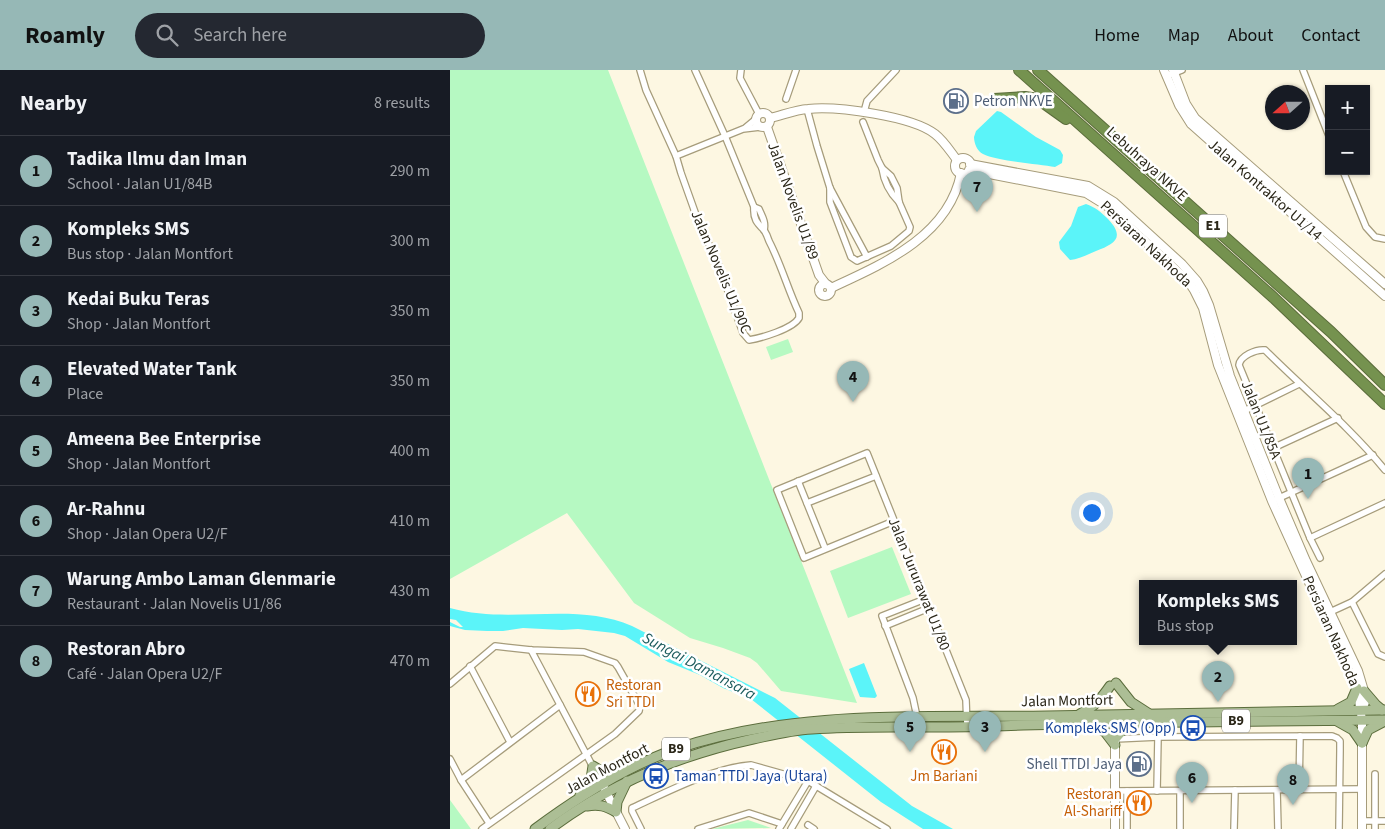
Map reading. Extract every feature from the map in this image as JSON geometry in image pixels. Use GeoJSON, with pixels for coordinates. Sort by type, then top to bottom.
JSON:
{"type":"FeatureCollection","features":[{"type":"Feature","properties":{"kind":"highway","name":"Lebuhraya NKVE"},"geometry":{"type":"LineString","coordinates":[[1019,70],[1320,340],[1385,404]]}},
{"type":"Feature","properties":{"kind":"highway","name":"Lebuhraya NKVE"},"geometry":{"type":"LineString","coordinates":[[1038,70],[1331,332],[1385,385]]}},
{"type":"Feature","properties":{"kind":"highway"},"geometry":{"type":"LineString","coordinates":[[994,99],[1025,97],[1038,99],[1162,197]]}},
{"type":"Feature","properties":{"kind":"main road"},"geometry":{"type":"LineString","coordinates":[[1078,715],[1100,701],[1113,685],[1131,702],[1150,714]]}},
{"type":"Feature","properties":{"kind":"main road"},"geometry":{"type":"LineString","coordinates":[[1362,743],[1353,730],[1334,715],[1350,702],[1361,689],[1383,710]]}},
{"type":"Feature","properties":{"kind":"main road","name":"Jalan Montfort"},"geometry":{"type":"LineString","coordinates":[[535,829],[604,788],[675,750],[721,736],[803,722],[966,716],[1078,715],[1138,722],[1334,715],[1362,710],[1383,710]]}},
{"type":"Feature","properties":{"kind":"main road","name":"Jalan Montfort"},"geometry":{"type":"LineString","coordinates":[[626,776],[710,749],[763,736],[810,729],[1092,724],[1150,714],[1334,715],[1362,720],[1385,720]]}},
{"type":"Feature","properties":{"kind":"main road"},"geometry":{"type":"LineString","coordinates":[[1362,743],[1368,730],[1385,720]]}},
{"type":"Feature","properties":{"kind":"main road"},"geometry":{"type":"LineString","coordinates":[[1092,724],[1105,732],[1115,742],[1122,731],[1138,722]]}},
{"type":"Feature","properties":{"kind":"main road"},"geometry":{"type":"LineString","coordinates":[[592,766],[603,772],[626,776],[617,802],[616,812],[606,806],[579,803],[591,780],[592,766]]}},
{"type":"Feature","properties":{"kind":"main road","name":"Jalan Montfort"},"geometry":{"type":"LineString","coordinates":[[550,829],[579,803]]}},
{"type":"Feature","properties":{"kind":"street"},"geometry":{"type":"LineString","coordinates":[[640,70],[646,90],[676,156],[743,129],[769,125],[770,118],[766,113],[758,116],[743,129]]}},
{"type":"Feature","properties":{"kind":"street"},"geometry":{"type":"LineString","coordinates":[[695,70],[725,136]]}},
{"type":"Feature","properties":{"kind":"street"},"geometry":{"type":"LineString","coordinates":[[741,70],[740,78],[758,116],[756,122],[763,127]]}},
{"type":"Feature","properties":{"kind":"street"},"geometry":{"type":"LineString","coordinates":[[786,98],[796,70]]}},
{"type":"Feature","properties":{"kind":"street"},"geometry":{"type":"LineString","coordinates":[[864,112],[867,101],[896,70]]}},
{"type":"Feature","properties":{"kind":"street"},"geometry":{"type":"LineString","coordinates":[[1169,72],[1182,70]]}},
{"type":"Feature","properties":{"kind":"street"},"geometry":{"type":"LineString","coordinates":[[1303,70],[1327,130]]}},
{"type":"Feature","properties":{"kind":"street","name":"Jalan Kontraktor U1/14"},"geometry":{"type":"LineString","coordinates":[[1169,72],[1195,118],[1385,284]]}},
{"type":"Feature","properties":{"kind":"street","name":"Jalan Kontraktor U1/14"},"geometry":{"type":"LineString","coordinates":[[1169,72],[1179,106],[1191,124],[1385,296]]}},
{"type":"Feature","properties":{"kind":"street"},"geometry":{"type":"LineString","coordinates":[[770,118],[807,109],[831,108],[864,112],[903,121],[933,133],[958,160]]}},
{"type":"Feature","properties":{"kind":"street"},"geometry":{"type":"LineString","coordinates":[[807,109],[830,188],[867,258]]}},
{"type":"Feature","properties":{"kind":"street"},"geometry":{"type":"LineString","coordinates":[[830,188],[830,202],[851,258],[857,261],[867,258],[891,246],[909,231],[910,227],[899,202],[892,195],[883,178],[882,168],[863,122]]}},
{"type":"Feature","properties":{"kind":"street","name":"Jalan Novelis U1/89"},"geometry":{"type":"LineString","coordinates":[[763,127],[819,275],[825,286],[879,266],[923,236],[937,222],[952,199],[967,169]]}},
{"type":"Feature","properties":{"kind":"street","name":"Jalan Novelis U1/90C"},"geometry":{"type":"LineString","coordinates":[[676,156],[701,229],[716,258],[746,337],[749,340],[757,338],[793,325],[798,322],[798,314],[773,247],[753,214],[754,207],[725,136]]}},
{"type":"Feature","properties":{"kind":"street"},"geometry":{"type":"LineString","coordinates":[[966,158],[967,169],[957,171],[955,167],[958,160],[966,158]]}},
{"type":"Feature","properties":{"kind":"street","name":"Persiaran Nakhoda"},"geometry":{"type":"LineString","coordinates":[[967,169],[1088,186],[1114,202],[1182,264],[1197,282],[1209,305],[1230,376],[1275,499]]}},
{"type":"Feature","properties":{"kind":"street","name":"Persiaran Nakhoda"},"geometry":{"type":"LineString","coordinates":[[967,169],[1086,193],[1107,206],[1188,281],[1194,290],[1203,308],[1218,365],[1275,499],[1361,689],[1362,825]]}},
{"type":"Feature","properties":{"kind":"street"},"geometry":{"type":"LineString","coordinates":[[1345,175],[1366,228],[1375,237],[1385,239]]}},
{"type":"Feature","properties":{"kind":"street"},"geometry":{"type":"LineString","coordinates":[[834,214],[842,211]]}},
{"type":"Feature","properties":{"kind":"street","name":"Jalan U1/85A"},"geometry":{"type":"LineString","coordinates":[[1299,384],[1263,349],[1241,358],[1239,361],[1255,405],[1320,558]]}},
{"type":"Feature","properties":{"kind":"street"},"geometry":{"type":"LineString","coordinates":[[1244,411],[1299,384],[1338,418],[1385,470]]}},
{"type":"Feature","properties":{"kind":"street"},"geometry":{"type":"LineString","coordinates":[[1273,448],[1338,418]]}},
{"type":"Feature","properties":{"kind":"street","name":"Jalan Jururawat U1/80"},"geometry":{"type":"LineString","coordinates":[[798,481],[867,453],[966,700],[966,726]]}},
{"type":"Feature","properties":{"kind":"street"},"geometry":{"type":"LineString","coordinates":[[1275,499],[1373,455]]}},
{"type":"Feature","properties":{"kind":"street"},"geometry":{"type":"LineString","coordinates":[[807,503],[876,476]]}},
{"type":"Feature","properties":{"kind":"street"},"geometry":{"type":"LineString","coordinates":[[825,548],[798,481],[777,490],[804,558],[894,521]]}},
{"type":"Feature","properties":{"kind":"street"},"geometry":{"type":"LineString","coordinates":[[1310,538],[1385,502]]}},
{"type":"Feature","properties":{"kind":"street"},"geometry":{"type":"LineString","coordinates":[[1327,614],[1352,602],[1385,574]]}},
{"type":"Feature","properties":{"kind":"street"},"geometry":{"type":"LineString","coordinates":[[917,718],[913,698],[882,616],[926,599]]}},
{"type":"Feature","properties":{"kind":"street"},"geometry":{"type":"LineString","coordinates":[[1352,602],[1378,654],[1385,657]]}},
{"type":"Feature","properties":{"kind":"street"},"geometry":{"type":"LineString","coordinates":[[885,626],[929,608]]}},
{"type":"Feature","properties":{"kind":"street"},"geometry":{"type":"LineString","coordinates":[[450,684],[495,646],[532,650],[584,652],[614,663],[640,706],[639,711],[621,728],[482,829]]}},
{"type":"Feature","properties":{"kind":"street"},"geometry":{"type":"LineString","coordinates":[[532,650],[625,829]]}},
{"type":"Feature","properties":{"kind":"street"},"geometry":{"type":"LineString","coordinates":[[470,666],[510,742]]}},
{"type":"Feature","properties":{"kind":"street"},"geometry":{"type":"LineString","coordinates":[[461,780],[560,705]]}},
{"type":"Feature","properties":{"kind":"street"},"geometry":{"type":"LineString","coordinates":[[1115,720],[1115,829]]}},
{"type":"Feature","properties":{"kind":"street"},"geometry":{"type":"LineString","coordinates":[[1115,742],[1158,736],[1332,736],[1340,742],[1339,829]]}},
{"type":"Feature","properties":{"kind":"street"},"geometry":{"type":"LineString","coordinates":[[1157,791],[1158,736]]}},
{"type":"Feature","properties":{"kind":"street"},"geometry":{"type":"LineString","coordinates":[[1299,790],[1300,736]]}},
{"type":"Feature","properties":{"kind":"street"},"geometry":{"type":"LineString","coordinates":[[450,759],[461,780],[489,823]]}},
{"type":"Feature","properties":{"kind":"street"},"geometry":{"type":"LineString","coordinates":[[641,829],[632,808],[692,780],[741,766],[757,766],[808,781],[887,829]]}},
{"type":"Feature","properties":{"kind":"street"},"geometry":{"type":"LineString","coordinates":[[1375,774],[1375,829]]}},
{"type":"Feature","properties":{"kind":"street"},"geometry":{"type":"LineString","coordinates":[[698,829],[749,813],[780,827],[808,781]]}},
{"type":"Feature","properties":{"kind":"street"},"geometry":{"type":"LineString","coordinates":[[791,829],[816,786]]}},
{"type":"Feature","properties":{"kind":"street"},"geometry":{"type":"LineString","coordinates":[[1234,829],[1235,790]]}},
{"type":"Feature","properties":{"kind":"street"},"geometry":{"type":"LineString","coordinates":[[1277,790],[1278,829]]}},
{"type":"Feature","properties":{"kind":"street"},"geometry":{"type":"LineString","coordinates":[[1115,791],[1362,790]]}},
{"type":"Feature","properties":{"kind":"street"},"geometry":{"type":"LineString","coordinates":[[1127,791],[1128,829]]}},
{"type":"Feature","properties":{"kind":"street"},"geometry":{"type":"LineString","coordinates":[[1180,791],[1180,829]]}},
{"type":"Feature","properties":{"kind":"street"},"geometry":{"type":"LineString","coordinates":[[1362,825],[1375,821],[1385,821]]}},
{"type":"Feature","properties":{"kind":"street"},"geometry":{"type":"LineString","coordinates":[[808,825],[814,829]]}},
{"type":"Feature","properties":{"kind":"green space"},"geometry":{"type":"Polygon","coordinates":[[[450,70],[608,70],[857,703],[781,691],[757,663],[750,658],[690,638],[634,603],[567,513],[450,579],[450,70]]]}},
{"type":"Feature","properties":{"kind":"green space"},"geometry":{"type":"Polygon","coordinates":[[[788,339],[793,352],[771,360],[766,347],[788,339]]]}},
{"type":"Feature","properties":{"kind":"green space"},"geometry":{"type":"Polygon","coordinates":[[[892,547],[911,594],[848,618],[830,571],[892,547]]]}},
{"type":"Feature","properties":{"kind":"green space"},"geometry":{"type":"Polygon","coordinates":[[[450,800],[471,829],[450,829],[450,800]]]}},
{"type":"Feature","properties":{"kind":"green space"},"geometry":{"type":"Polygon","coordinates":[[[748,820],[771,828],[712,829],[748,820]]]}},
{"type":"Feature","properties":{"kind":"water"},"geometry":{"type":"Polygon","coordinates":[[[997,111],[1036,137],[1060,150],[1063,155],[1062,163],[1055,167],[997,159],[981,153],[975,142],[976,131],[997,111]]]}},
{"type":"Feature","properties":{"kind":"water"},"geometry":{"type":"Polygon","coordinates":[[[1086,204],[1098,210],[1108,219],[1116,231],[1116,240],[1108,246],[1083,257],[1070,260],[1060,249],[1059,242],[1071,226],[1078,207],[1086,204]]]}},
{"type":"Feature","properties":{"kind":"water","name":"Sungai Damansara"},"geometry":{"type":"Polygon","coordinates":[[[450,608],[472,613],[588,615],[632,626],[775,698],[912,806],[953,829],[923,829],[881,802],[751,699],[668,662],[625,636],[578,629],[465,630],[450,626],[450,622],[463,627],[456,620],[450,619],[450,608]]]}},
{"type":"Feature","properties":{"kind":"water"},"geometry":{"type":"Polygon","coordinates":[[[864,663],[877,696],[875,698],[860,697],[849,669],[864,663]]]}},
{"type":"Feature","properties":{"kind":"place","name":"Petron NKVE"},"geometry":{"type":"Point","coordinates":[956,101]}},
{"type":"Feature","properties":{"kind":"place","name":"Warung Ambo Laman Glenmarie"},"geometry":{"type":"Point","coordinates":[977,212]}},
{"type":"Feature","properties":{"kind":"place","name":"Elevated Water Tank"},"geometry":{"type":"Point","coordinates":[853,402]}},
{"type":"Feature","properties":{"kind":"place","name":"Tadika Ilmu dan Iman"},"geometry":{"type":"Point","coordinates":[1308,499]}},
{"type":"Feature","properties":{"kind":"place","name":"Restoran Sri TTDI"},"geometry":{"type":"Point","coordinates":[588,694]}},
{"type":"Feature","properties":{"kind":"place","name":"Kompleks SMS"},"geometry":{"type":"Point","coordinates":[1218,702]}},
{"type":"Feature","properties":{"kind":"place","name":"Kompleks SMS (Opp)"},"geometry":{"type":"Point","coordinates":[1193,728]}},
{"type":"Feature","properties":{"kind":"place","name":"Ameena Bee Enterprise"},"geometry":{"type":"Point","coordinates":[910,752]}},
{"type":"Feature","properties":{"kind":"place","name":"Jm Bariani"},"geometry":{"type":"Point","coordinates":[944,752]}},
{"type":"Feature","properties":{"kind":"place","name":"Kedai Buku Teras"},"geometry":{"type":"Point","coordinates":[985,752]}},
{"type":"Feature","properties":{"kind":"place","name":"Shell TTDI Jaya"},"geometry":{"type":"Point","coordinates":[1139,764]}},
{"type":"Feature","properties":{"kind":"place","name":"Taman TTDI Jaya (Utara)"},"geometry":{"type":"Point","coordinates":[656,776]}},
{"type":"Feature","properties":{"kind":"place","name":"Restoran Al-Shariff"},"geometry":{"type":"Point","coordinates":[1139,803]}},
{"type":"Feature","properties":{"kind":"place","name":"Ar-Rahnu"},"geometry":{"type":"Point","coordinates":[1192,803]}},
{"type":"Feature","properties":{"kind":"place","name":"Restoran Abro"},"geometry":{"type":"Point","coordinates":[1293,805]}}]}
